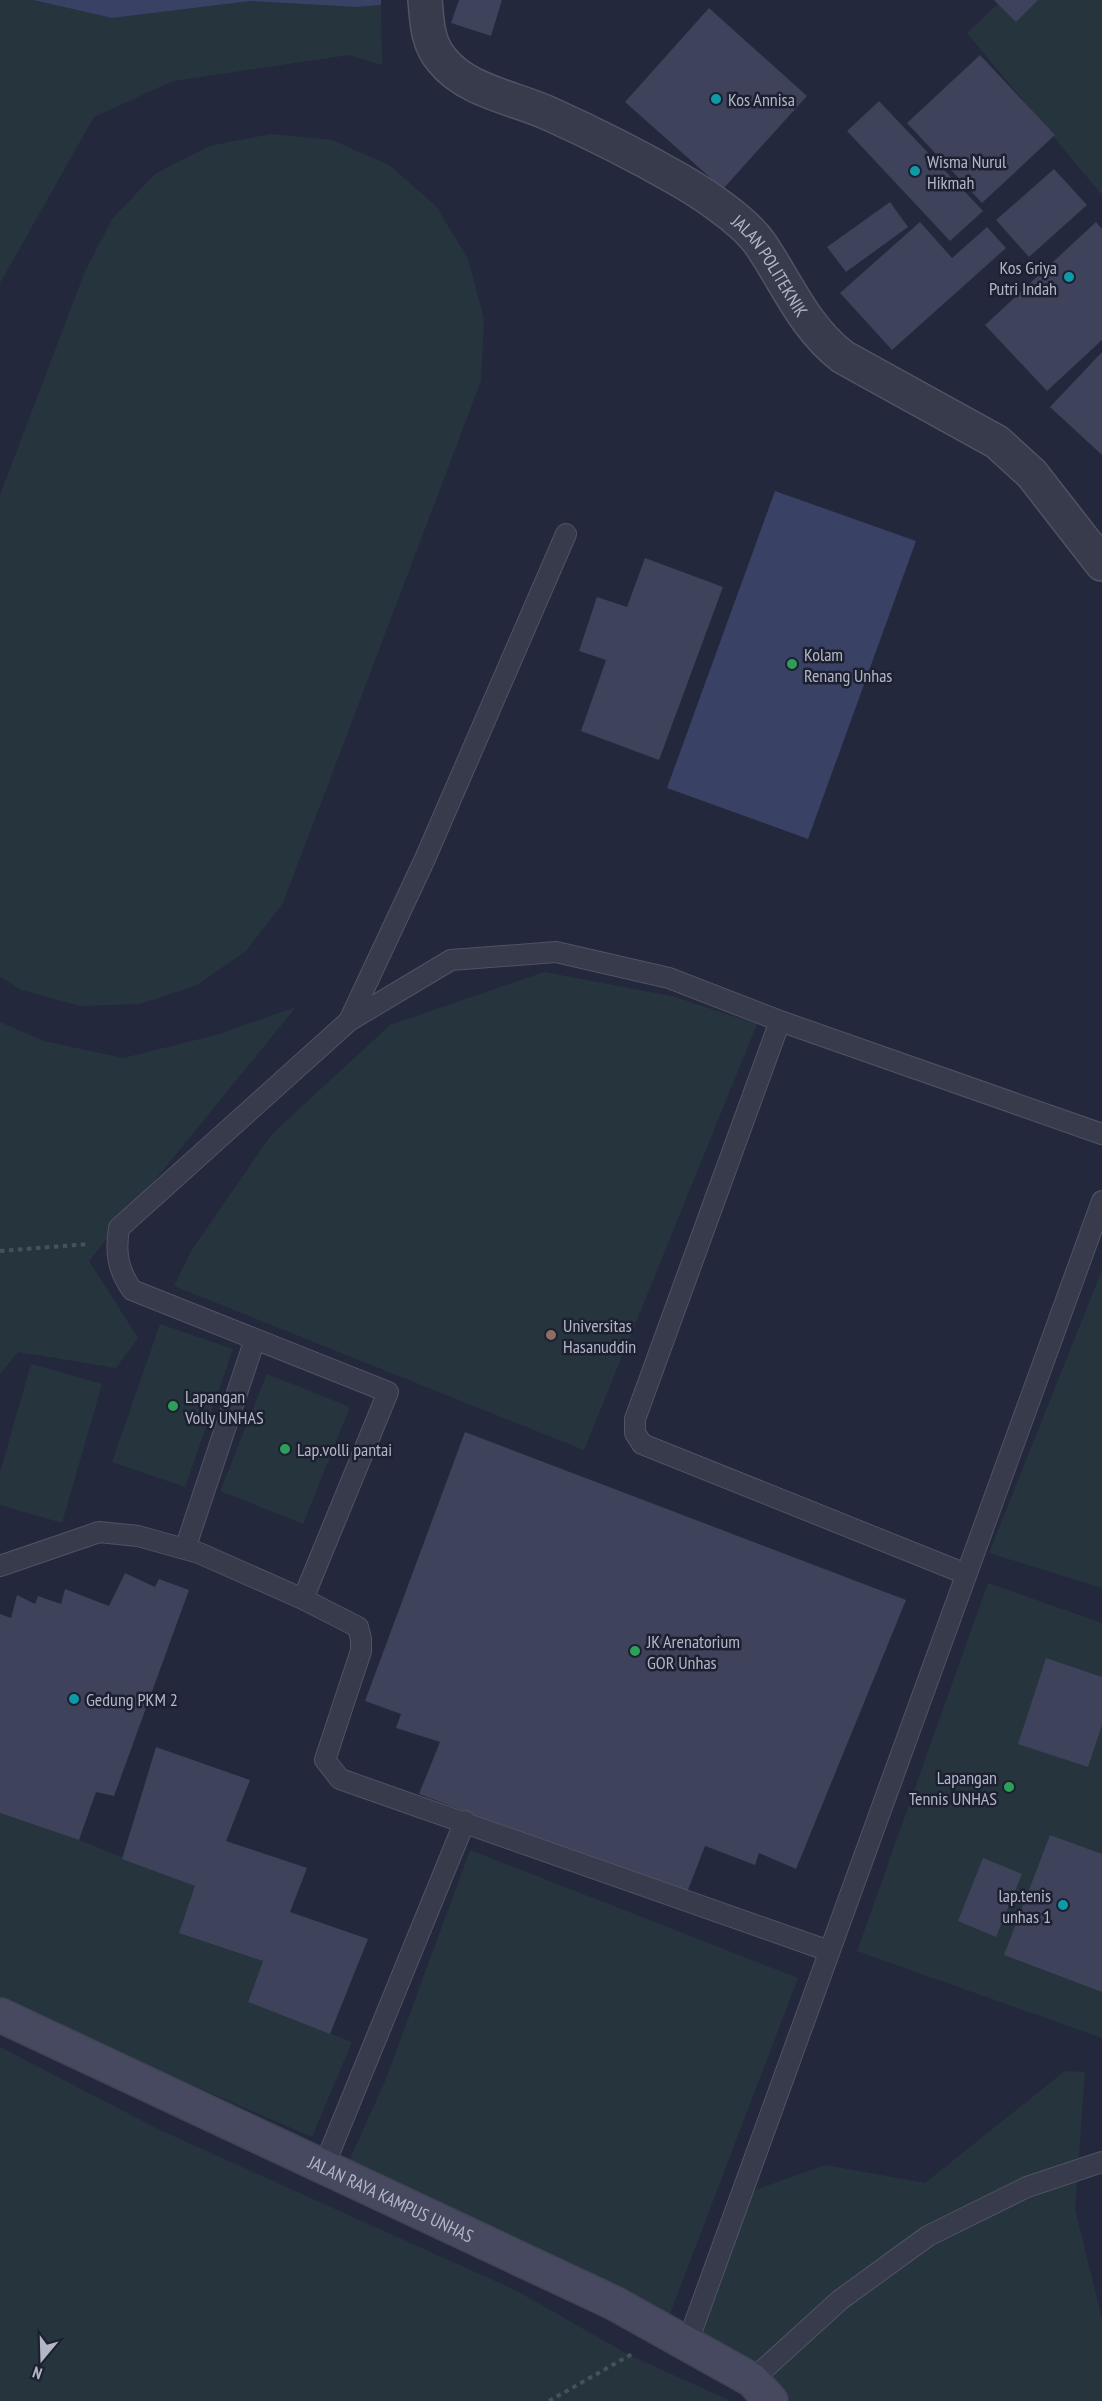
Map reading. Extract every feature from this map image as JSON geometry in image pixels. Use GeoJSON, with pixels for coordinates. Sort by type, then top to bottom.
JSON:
{"type":"FeatureCollection","features":[{"type":"Feature","properties":{"kind":"street","name":"JALAN POLITEKNIK"},"geometry":{"type":"LineString","coordinates":[[425,0],[429,39],[441,60],[460,78],[551,114],[674,177],[710,199],[760,243],[785,288],[824,343],[843,357],[997,442],[1032,474],[1102,564]]}},
{"type":"Feature","properties":{"kind":"street","name":"JALAN RAYA KAMPUS UNHAS"},"geometry":{"type":"LineString","coordinates":[[0,2015],[614,2303],[678,2338],[762,2390]]}},
{"type":"Feature","properties":{"kind":"lane"},"geometry":{"type":"LineString","coordinates":[[349,1021],[424,861],[566,534]]}},
{"type":"Feature","properties":{"kind":"lane"},"geometry":{"type":"LineString","coordinates":[[303,1599],[387,1392],[132,1290],[121,1275],[117,1243],[119,1228],[349,1021],[451,960],[556,952],[669,978],[780,1021],[1102,1134]]}},
{"type":"Feature","properties":{"kind":"lane"},"geometry":{"type":"LineString","coordinates":[[780,1021],[634,1419],[635,1433],[642,1444],[966,1574]]}},
{"type":"Feature","properties":{"kind":"lane"},"geometry":{"type":"LineString","coordinates":[[678,2338],[829,1951],[1102,1202]]}},
{"type":"Feature","properties":{"kind":"lane"},"geometry":{"type":"LineString","coordinates":[[186,1549],[255,1339]]}},
{"type":"Feature","properties":{"kind":"lane"},"geometry":{"type":"LineString","coordinates":[[0,1566],[99,1532],[138,1536],[186,1549],[303,1599],[358,1627],[362,1639],[361,1651],[325,1760],[330,1770],[340,1779],[465,1821],[829,1951]]}},
{"type":"Feature","properties":{"kind":"lane"},"geometry":{"type":"LineString","coordinates":[[324,2166],[465,1821]]}},
{"type":"Feature","properties":{"kind":"lane"},"geometry":{"type":"LineString","coordinates":[[762,2390],[840,2300],[928,2236],[1027,2187],[1102,2162]]}},
{"type":"Feature","properties":{"kind":"path"},"geometry":{"type":"LineString","coordinates":[[0,1251],[117,1243]]}},
{"type":"Feature","properties":{"kind":"path"},"geometry":{"type":"LineString","coordinates":[[549,2401],[678,2338]]}},
{"type":"Feature","properties":{"kind":"shaded area"},"geometry":{"type":"Polygon","coordinates":[[[0,0],[33,0],[112,18],[251,1],[356,7],[381,5],[382,65],[349,55],[173,81],[94,117],[0,283],[0,0]]]}},
{"type":"Feature","properties":{"kind":"shaded area"},"geometry":{"type":"Polygon","coordinates":[[[1002,0],[1102,0],[1102,195],[967,33],[1002,0]]]}},
{"type":"Feature","properties":{"kind":"shaded area"},"geometry":{"type":"Polygon","coordinates":[[[271,134],[332,140],[389,165],[436,206],[468,259],[484,319],[481,381],[283,903],[246,951],[197,985],[140,1004],[80,1006],[22,990],[0,977],[0,495],[84,274],[112,219],[155,174],[209,146],[271,134]]]}},
{"type":"Feature","properties":{"kind":"shaded area"},"geometry":{"type":"Polygon","coordinates":[[[544,972],[672,996],[757,1024],[584,1450],[174,1286],[191,1251],[272,1134],[390,1025],[544,972]]]}},
{"type":"Feature","properties":{"kind":"shaded area"},"geometry":{"type":"Polygon","coordinates":[[[296,1007],[89,1261],[138,1338],[116,1368],[18,1352],[0,1374],[0,1022],[44,1041],[123,1058],[216,1035],[296,1007]]]}},
{"type":"Feature","properties":{"kind":"shaded area"},"geometry":{"type":"Polygon","coordinates":[[[1102,1270],[1102,1588],[989,1553],[1102,1270]]]}},
{"type":"Feature","properties":{"kind":"shaded area","name":"Lapangan Volly UNHAS"},"geometry":{"type":"Polygon","coordinates":[[[160,1324],[233,1349],[185,1487],[112,1462],[160,1324]]]}},
{"type":"Feature","properties":{"kind":"shaded area"},"geometry":{"type":"Polygon","coordinates":[[[31,1364],[102,1384],[62,1523],[0,1505],[0,1472],[31,1364]]]}},
{"type":"Feature","properties":{"kind":"shaded area","name":"Lap.volli pantai"},"geometry":{"type":"Polygon","coordinates":[[[267,1374],[350,1407],[303,1524],[220,1491],[267,1374]]]}},
{"type":"Feature","properties":{"kind":"shaded area","name":"Lapangan Tennis UNHAS"},"geometry":{"type":"Polygon","coordinates":[[[988,1583],[1102,1623],[1102,2038],[857,1951],[988,1583]]]}},
{"type":"Feature","properties":{"kind":"shaded area"},"geometry":{"type":"Polygon","coordinates":[[[0,1813],[79,1840],[195,1886],[263,1961],[248,2002],[352,2042],[312,2137],[106,2048],[0,1996],[0,1813]]]}},
{"type":"Feature","properties":{"kind":"shaded area"},"geometry":{"type":"Polygon","coordinates":[[[470,1850],[798,1978],[668,2319],[348,2163],[386,2079],[470,1850]]]}},
{"type":"Feature","properties":{"kind":"shaded area"},"geometry":{"type":"Polygon","coordinates":[[[0,2047],[162,2131],[517,2291],[629,2355],[731,2401],[0,2401],[0,2047]]]}},
{"type":"Feature","properties":{"kind":"shaded area"},"geometry":{"type":"Polygon","coordinates":[[[1065,2071],[1085,2072],[1075,2209],[1102,2319],[1102,2401],[790,2401],[784,2393],[700,2340],[752,2191],[825,2165],[925,2183],[1065,2071]]]}},
{"type":"Feature","properties":{"kind":"water"},"geometry":{"type":"Polygon","coordinates":[[[33,0],[381,0],[381,5],[356,7],[251,1],[112,18],[33,0]]]}},
{"type":"Feature","properties":{"kind":"water","name":"Kolam Renang Unhas"},"geometry":{"type":"Polygon","coordinates":[[[775,491],[916,541],[808,839],[667,788],[775,491]]]}},
{"type":"Feature","properties":{"kind":"building"},"geometry":{"type":"Polygon","coordinates":[[[459,0],[502,0],[491,36],[451,23],[459,0]]]}},
{"type":"Feature","properties":{"kind":"building"},"geometry":{"type":"Polygon","coordinates":[[[994,0],[1038,0],[1016,22],[994,0]]]}},
{"type":"Feature","properties":{"kind":"building","name":"Kos Annisa"},"geometry":{"type":"Polygon","coordinates":[[[709,8],[807,96],[723,189],[625,102],[709,8]]]}},
{"type":"Feature","properties":{"kind":"building"},"geometry":{"type":"Polygon","coordinates":[[[980,55],[1055,135],[982,203],[907,123],[980,55]]]}},
{"type":"Feature","properties":{"kind":"building","name":"Wisma Nurul Hikmah"},"geometry":{"type":"Polygon","coordinates":[[[879,101],[983,211],[950,241],[847,131],[879,101]]]}},
{"type":"Feature","properties":{"kind":"building"},"geometry":{"type":"Polygon","coordinates":[[[1054,169],[1087,205],[1029,257],[996,220],[1054,169]]]}},
{"type":"Feature","properties":{"kind":"building"},"geometry":{"type":"Polygon","coordinates":[[[890,202],[908,227],[846,272],[827,247],[890,202]]]}},
{"type":"Feature","properties":{"kind":"building"},"geometry":{"type":"Polygon","coordinates":[[[920,222],[952,258],[987,227],[1006,248],[892,350],[840,293],[920,222]]]}},
{"type":"Feature","properties":{"kind":"building","name":"Kos Griya Putri Indah"},"geometry":{"type":"Polygon","coordinates":[[[1096,222],[1102,229],[1102,340],[1047,391],[985,325],[1096,222]]]}},
{"type":"Feature","properties":{"kind":"building"},"geometry":{"type":"Polygon","coordinates":[[[1102,352],[1102,455],[1050,407],[1102,352]]]}},
{"type":"Feature","properties":{"kind":"building"},"geometry":{"type":"Polygon","coordinates":[[[645,558],[723,587],[659,760],[581,731],[606,660],[579,651],[597,597],[627,607],[645,558]]]}},
{"type":"Feature","properties":{"kind":"building","name":"JK Arenatorium GOR Unhas"},"geometry":{"type":"Polygon","coordinates":[[[465,1432],[906,1600],[796,1869],[759,1853],[755,1865],[705,1846],[686,1895],[419,1794],[440,1742],[396,1728],[401,1714],[365,1701],[465,1432]]]}},
{"type":"Feature","properties":{"kind":"building","name":"Gedung PKM 2"},"geometry":{"type":"Polygon","coordinates":[[[125,1573],[155,1587],[159,1579],[189,1590],[114,1796],[96,1792],[79,1840],[0,1813],[0,1614],[11,1618],[17,1595],[35,1604],[38,1596],[61,1604],[65,1589],[109,1606],[125,1573]]]}},
{"type":"Feature","properties":{"kind":"building"},"geometry":{"type":"Polygon","coordinates":[[[1046,1658],[1102,1677],[1102,1725],[1088,1767],[1018,1744],[1046,1658]]]}},
{"type":"Feature","properties":{"kind":"building","name":"Gedung PKM 2"},"geometry":{"type":"Polygon","coordinates":[[[156,1747],[250,1780],[226,1841],[307,1868],[290,1912],[368,1939],[330,2034],[248,2002],[263,1961],[179,1933],[195,1886],[122,1859],[156,1747]]]}},
{"type":"Feature","properties":{"kind":"building","name":"lap.tenis unhas 1"},"geometry":{"type":"Polygon","coordinates":[[[1050,1835],[1102,1854],[1102,1992],[1004,1955],[1050,1835]]]}},
{"type":"Feature","properties":{"kind":"building"},"geometry":{"type":"Polygon","coordinates":[[[983,1858],[1022,1874],[996,1937],[958,1921],[983,1858]]]}},
{"type":"Feature","properties":{"kind":"place","name":"Kos Annisa"},"geometry":{"type":"Point","coordinates":[716,99]}},
{"type":"Feature","properties":{"kind":"place","name":"Wisma Nurul Hikmah"},"geometry":{"type":"Point","coordinates":[915,171]}},
{"type":"Feature","properties":{"kind":"place","name":"Kos Griya Putri Indah"},"geometry":{"type":"Point","coordinates":[1069,277]}},
{"type":"Feature","properties":{"kind":"place","name":"Kolam Renang Unhas"},"geometry":{"type":"Point","coordinates":[792,664]}},
{"type":"Feature","properties":{"kind":"place","name":"Universitas Hasanuddin"},"geometry":{"type":"Point","coordinates":[551,1335]}},
{"type":"Feature","properties":{"kind":"place","name":"Lapangan Volly UNHAS"},"geometry":{"type":"Point","coordinates":[173,1406]}},
{"type":"Feature","properties":{"kind":"place","name":"Lap.volli pantai"},"geometry":{"type":"Point","coordinates":[285,1449]}},
{"type":"Feature","properties":{"kind":"place","name":"JK Arenatorium GOR Unhas"},"geometry":{"type":"Point","coordinates":[635,1651]}},
{"type":"Feature","properties":{"kind":"place","name":"Gedung PKM 2"},"geometry":{"type":"Point","coordinates":[74,1699]}},
{"type":"Feature","properties":{"kind":"place","name":"Lapangan Tennis UNHAS"},"geometry":{"type":"Point","coordinates":[1009,1787]}},
{"type":"Feature","properties":{"kind":"place","name":"lap.tenis unhas 1"},"geometry":{"type":"Point","coordinates":[1063,1905]}}]}
